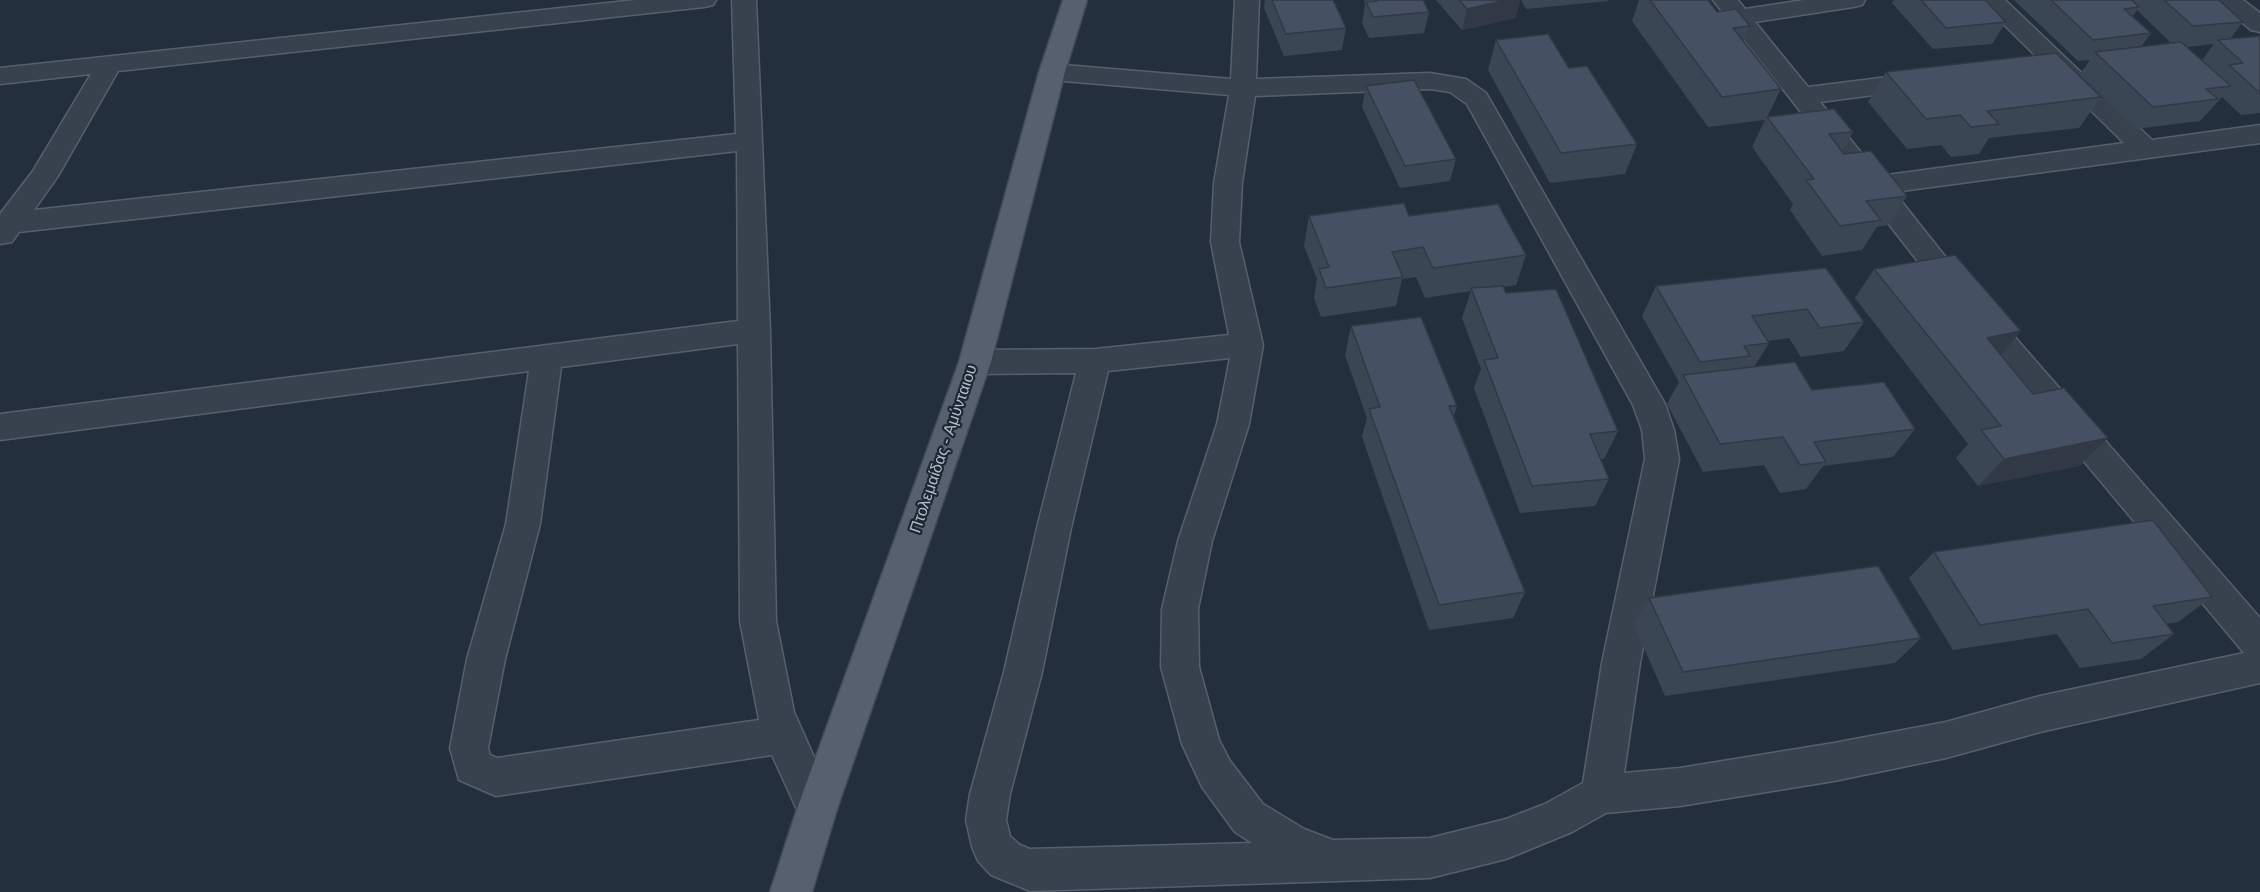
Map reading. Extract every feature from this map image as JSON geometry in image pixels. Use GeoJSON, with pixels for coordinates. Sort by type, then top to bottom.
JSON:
{"type":"FeatureCollection","features":[{"type":"Feature","properties":{"kind":"main road","name":"Πτολεμαίδας - Αμύνταιου"},"geometry":{"type":"LineString","coordinates":[[791,892],[817,809],[975,362],[1052,72],[1075,0]]}},
{"type":"Feature","properties":{"kind":"street"},"geometry":{"type":"LineString","coordinates":[[0,76],[704,0]]}},
{"type":"Feature","properties":{"kind":"street"},"geometry":{"type":"LineString","coordinates":[[744,0],[755,330],[758,621],[775,712],[817,809]]}},
{"type":"Feature","properties":{"kind":"street"},"geometry":{"type":"LineString","coordinates":[[1247,0],[1243,88],[1228,183],[1225,242],[1247,345],[1243,379],[1233,424],[1195,541],[1179,609],[1180,667],[1201,744],[1216,774],[1249,818],[1291,844],[1334,861]]}},
{"type":"Feature","properties":{"kind":"street"},"geometry":{"type":"LineString","coordinates":[[1732,8],[1852,0]]}},
{"type":"Feature","properties":{"kind":"street"},"geometry":{"type":"LineString","coordinates":[[1991,0],[2147,150]]}},
{"type":"Feature","properties":{"kind":"street"},"geometry":{"type":"LineString","coordinates":[[2228,0],[2260,25]]}},
{"type":"Feature","properties":{"kind":"street"},"geometry":{"type":"LineString","coordinates":[[1732,8],[1971,307],[2260,645]]}},
{"type":"Feature","properties":{"kind":"street"},"geometry":{"type":"LineString","coordinates":[[2024,68],[2059,63]]}},
{"type":"Feature","properties":{"kind":"street"},"geometry":{"type":"LineString","coordinates":[[3,229],[44,176],[109,65]]}},
{"type":"Feature","properties":{"kind":"street"},"geometry":{"type":"LineString","coordinates":[[1052,72],[1243,88],[1430,81],[1457,86],[1477,99],[1649,404],[1658,430],[1662,459],[1621,663],[1601,794]]}},
{"type":"Feature","properties":{"kind":"street"},"geometry":{"type":"LineString","coordinates":[[1803,96],[1942,78]]}},
{"type":"Feature","properties":{"kind":"street"},"geometry":{"type":"LineString","coordinates":[[1872,186],[2260,134]]}},
{"type":"Feature","properties":{"kind":"street"},"geometry":{"type":"LineString","coordinates":[[3,229],[750,141]]}},
{"type":"Feature","properties":{"kind":"street"},"geometry":{"type":"LineString","coordinates":[[0,427],[755,330]]}},
{"type":"Feature","properties":{"kind":"street"},"geometry":{"type":"LineString","coordinates":[[975,362],[1095,362],[1247,345]]}},
{"type":"Feature","properties":{"kind":"street"},"geometry":{"type":"LineString","coordinates":[[547,358],[523,524],[486,659],[469,748],[473,767],[496,777],[784,735]]}},
{"type":"Feature","properties":{"kind":"street"},"geometry":{"type":"LineString","coordinates":[[1095,362],[1054,528],[1023,672],[990,794],[986,820],[992,847],[1006,860],[1030,870],[1430,858],[1506,839],[1558,818],[1601,794],[1680,786],[1834,762],[1946,740],[2040,714],[2260,666]]}},
{"type":"Feature","properties":{"kind":"building"},"geometry":{"type":"Polygon","coordinates":[[[1272,0],[1333,0],[1346,28],[1286,34],[1272,0]]]}},
{"type":"Feature","properties":{"kind":"building"},"geometry":{"type":"Polygon","coordinates":[[[1423,0],[1429,12],[1373,17],[1366,2],[1423,0]]]}},
{"type":"Feature","properties":{"kind":"building"},"geometry":{"type":"Polygon","coordinates":[[[1459,0],[1506,0],[1467,9],[1459,0]]]}},
{"type":"Feature","properties":{"kind":"building"},"geometry":{"type":"Polygon","coordinates":[[[1650,0],[1708,0],[1717,12],[1736,9],[1750,26],[1733,28],[1781,89],[1722,97],[1650,0]]]}},
{"type":"Feature","properties":{"kind":"building"},"geometry":{"type":"Polygon","coordinates":[[[1921,0],[1985,0],[2006,22],[1946,28],[1921,0]]]}},
{"type":"Feature","properties":{"kind":"building"},"geometry":{"type":"Polygon","coordinates":[[[2051,0],[2132,0],[2139,7],[2124,9],[2151,33],[2093,40],[2051,0]]]}},
{"type":"Feature","properties":{"kind":"building"},"geometry":{"type":"Polygon","coordinates":[[[2164,0],[2219,0],[2243,22],[2193,26],[2164,0]]]}},
{"type":"Feature","properties":{"kind":"building"},"geometry":{"type":"Polygon","coordinates":[[[1548,34],[1569,68],[1587,66],[1637,144],[1561,153],[1496,40],[1548,34]]]}},
{"type":"Feature","properties":{"kind":"building"},"geometry":{"type":"Polygon","coordinates":[[[2260,36],[2260,93],[2229,65],[2243,63],[2218,40],[2260,36]]]}},
{"type":"Feature","properties":{"kind":"building"},"geometry":{"type":"Polygon","coordinates":[[[2181,42],[2231,86],[2206,89],[2218,99],[2153,107],[2095,52],[2181,42]]]}},
{"type":"Feature","properties":{"kind":"building"},"geometry":{"type":"Polygon","coordinates":[[[2056,53],[2101,97],[1987,111],[1999,124],[1971,127],[1960,115],[1926,119],[1886,72],[2056,53]]]}},
{"type":"Feature","properties":{"kind":"building"},"geometry":{"type":"Polygon","coordinates":[[[1414,80],[1456,159],[1405,166],[1366,86],[1414,80]]]}},
{"type":"Feature","properties":{"kind":"building"},"geometry":{"type":"Polygon","coordinates":[[[1834,109],[1853,132],[1829,134],[1844,154],[1871,151],[1907,196],[1866,201],[1881,220],[1840,226],[1806,180],[1814,179],[1767,117],[1834,109]]]}},
{"type":"Feature","properties":{"kind":"building"},"geometry":{"type":"Polygon","coordinates":[[[1404,203],[1409,216],[1498,204],[1526,255],[1433,268],[1423,247],[1392,252],[1403,277],[1326,288],[1319,269],[1329,267],[1309,216],[1404,203]]]}},
{"type":"Feature","properties":{"kind":"building"},"geometry":{"type":"Polygon","coordinates":[[[1955,255],[2021,331],[1987,338],[2033,394],[2064,388],[2108,438],[2004,459],[1981,430],[2001,426],[1874,269],[1955,255]]]}},
{"type":"Feature","properties":{"kind":"building"},"geometry":{"type":"Polygon","coordinates":[[[1826,268],[1864,322],[1820,328],[1807,309],[1752,316],[1769,343],[1744,346],[1750,356],[1700,362],[1656,286],[1826,268]]]}},
{"type":"Feature","properties":{"kind":"building"},"geometry":{"type":"Polygon","coordinates":[[[1503,286],[1506,293],[1556,289],[1618,431],[1590,434],[1609,479],[1532,486],[1484,360],[1498,358],[1471,288],[1503,286]]]}},
{"type":"Feature","properties":{"kind":"building"},"geometry":{"type":"Polygon","coordinates":[[[1421,317],[1457,406],[1449,406],[1525,592],[1439,605],[1369,409],[1380,407],[1351,326],[1421,317]]]}},
{"type":"Feature","properties":{"kind":"building"},"geometry":{"type":"Polygon","coordinates":[[[1795,362],[1812,390],[1884,382],[1915,429],[1814,442],[1826,462],[1800,465],[1783,437],[1720,444],[1683,375],[1795,362]]]}},
{"type":"Feature","properties":{"kind":"building"},"geometry":{"type":"Polygon","coordinates":[[[2153,520],[2212,597],[2153,606],[2174,634],[2112,643],[2088,609],[1980,625],[1934,552],[2153,520]]]}},
{"type":"Feature","properties":{"kind":"building"},"geometry":{"type":"Polygon","coordinates":[[[1878,566],[1921,638],[1683,672],[1649,598],[1878,566]]]}}]}
